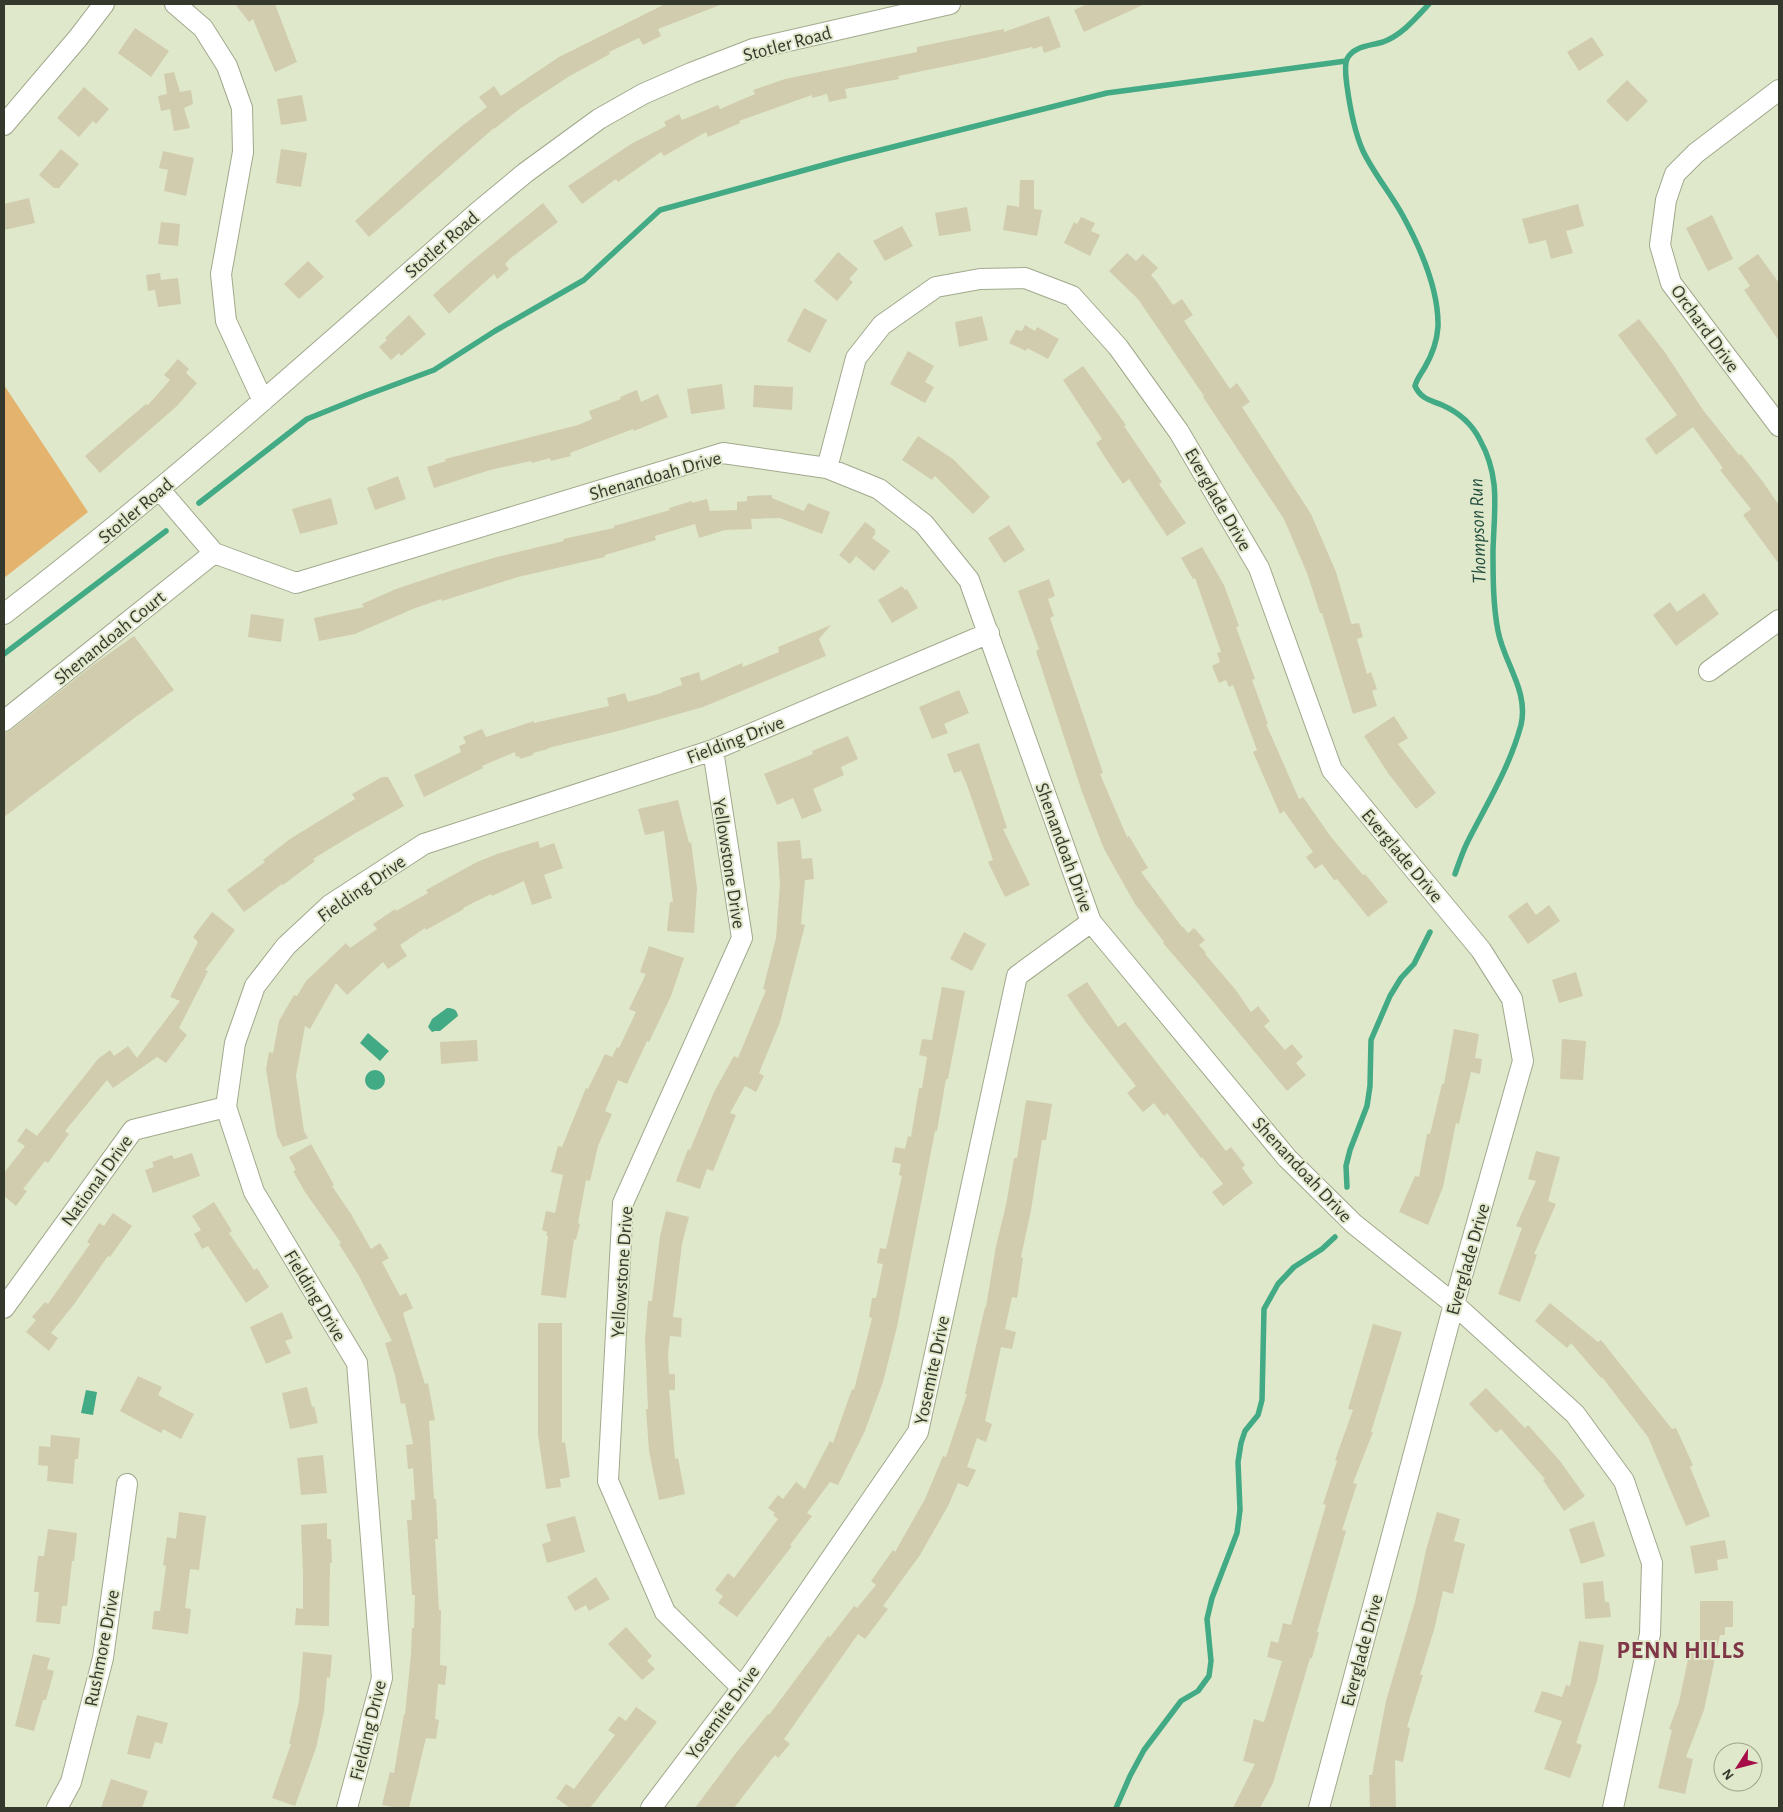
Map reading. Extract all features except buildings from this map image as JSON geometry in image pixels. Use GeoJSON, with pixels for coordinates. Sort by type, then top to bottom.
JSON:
{"type":"FeatureCollection","features":[{"type":"Feature","properties":{"kind":"street"},"geometry":{"type":"LineString","coordinates":[[4,125],[78,38],[104,4]]}},
{"type":"Feature","properties":{"kind":"street"},"geometry":{"type":"LineString","coordinates":[[175,4],[203,28],[227,66],[242,108],[243,152],[221,274],[226,321],[263,401]]}},
{"type":"Feature","properties":{"kind":"street","name":"Stotler Road"},"geometry":{"type":"LineString","coordinates":[[4,614],[82,554],[160,490],[478,212],[539,162],[600,119],[643,94],[753,49],[950,4]]}},
{"type":"Feature","properties":{"kind":"street","name":"Orchard Drive"},"geometry":{"type":"LineString","coordinates":[[1779,90],[1696,153],[1675,174],[1666,200],[1660,244],[1671,283],[1779,426]]}},
{"type":"Feature","properties":{"kind":"street","name":"Everglade Drive"},"geometry":{"type":"LineString","coordinates":[[827,468],[856,358],[882,325],[936,287],[980,279],[1025,278],[1072,296],[1118,347],[1179,432],[1259,568],[1332,770],[1482,950],[1512,1000],[1523,1061],[1454,1304],[1319,1808]]}},
{"type":"Feature","properties":{"kind":"street","name":"Shenandoah Drive"},"geometry":{"type":"LineString","coordinates":[[160,490],[214,553],[296,583],[723,453],[827,468],[879,489],[924,524],[969,580],[1092,922],[1287,1158],[1354,1224],[1454,1304],[1575,1414],[1624,1481],[1652,1563],[1650,1634],[1614,1808]]}},
{"type":"Feature","properties":{"kind":"street","name":"Shenandoah Court"},"geometry":{"type":"LineString","coordinates":[[4,721],[214,553]]}},
{"type":"Feature","properties":{"kind":"street"},"geometry":{"type":"LineString","coordinates":[[1709,671],[1779,620]]}},
{"type":"Feature","properties":{"kind":"street","name":"Fielding Drive"},"geometry":{"type":"LineString","coordinates":[[347,1808],[382,1678],[357,1363],[254,1192],[226,1107],[235,1044],[255,986],[286,946],[330,905],[424,844],[713,750],[989,633]]}},
{"type":"Feature","properties":{"kind":"street","name":"Yellowstone Drive"},"geometry":{"type":"LineString","coordinates":[[713,750],[742,938],[623,1204],[608,1481],[665,1612],[742,1688]]}},
{"type":"Feature","properties":{"kind":"street","name":"Yosemite Drive"},"geometry":{"type":"LineString","coordinates":[[651,1808],[742,1688],[918,1432],[1017,976],[1092,922]]}},
{"type":"Feature","properties":{"kind":"street","name":"National Drive"},"geometry":{"type":"LineString","coordinates":[[4,1308],[133,1130],[226,1107]]}},
{"type":"Feature","properties":{"kind":"street","name":"Rushmore Drive"},"geometry":{"type":"LineString","coordinates":[[57,1808],[71,1782],[103,1658],[127,1484]]}},
{"type":"Feature","properties":{"kind":"shaded area"},"geometry":{"type":"Polygon","coordinates":[[[4,385],[88,512],[4,578],[4,385]]]}},
{"type":"Feature","properties":{"kind":"shaded area"},"geometry":{"type":"Polygon","coordinates":[[[447,1008],[455,1010],[458,1016],[440,1031],[432,1032],[428,1027],[432,1019],[447,1008]]]}},
{"type":"Feature","properties":{"kind":"shaded area"},"geometry":{"type":"Polygon","coordinates":[[[368,1033],[389,1051],[380,1061],[360,1043],[368,1033]]]}},
{"type":"Feature","properties":{"kind":"shaded area"},"geometry":{"type":"Polygon","coordinates":[[[375,1070],[382,1073],[385,1080],[382,1087],[375,1090],[368,1087],[365,1080],[368,1073],[375,1070]]]}},
{"type":"Feature","properties":{"kind":"shaded area"},"geometry":{"type":"Polygon","coordinates":[[[86,1390],[97,1392],[93,1415],[81,1413],[86,1390]]]}},
{"type":"Feature","properties":{"kind":"waterway","name":"Thompson Run"},"geometry":{"type":"LineString","coordinates":[[1429,4],[1408,26],[1390,39],[1353,51],[1347,59],[1346,72],[1351,111],[1363,151],[1410,229],[1432,284],[1438,313],[1437,337],[1430,358],[1415,386],[1423,396],[1454,411],[1473,429],[1487,454],[1494,481],[1493,581],[1496,621],[1501,643],[1519,689],[1523,713],[1511,755],[1467,843],[1455,874]]}},
{"type":"Feature","properties":{"kind":"waterway"},"geometry":{"type":"LineString","coordinates":[[199,503],[307,419],[434,370],[495,331],[584,280],[660,210],[845,159],[1107,93],[1346,61]]}},
{"type":"Feature","properties":{"kind":"waterway"},"geometry":{"type":"LineString","coordinates":[[4,654],[166,531]]}},
{"type":"Feature","properties":{"kind":"waterway","name":"Thompson Run"},"geometry":{"type":"LineString","coordinates":[[1347,1187],[1346,1166],[1350,1150],[1367,1106],[1370,1086],[1371,1040],[1390,996],[1401,978],[1414,964],[1430,932]]}},
{"type":"Feature","properties":{"kind":"waterway","name":"Thompson Run"},"geometry":{"type":"LineString","coordinates":[[1116,1808],[1144,1750],[1181,1701],[1198,1691],[1209,1676],[1211,1661],[1207,1619],[1212,1598],[1237,1533],[1240,1510],[1238,1462],[1241,1443],[1245,1431],[1258,1415],[1262,1400],[1264,1309],[1278,1284],[1294,1267],[1322,1249],[1335,1237]]}},
{"type":"Feature","properties":{"kind":"district","name":"PENN HILLS"},"geometry":{"type":"Point","coordinates":[1681,1650]}}]}
